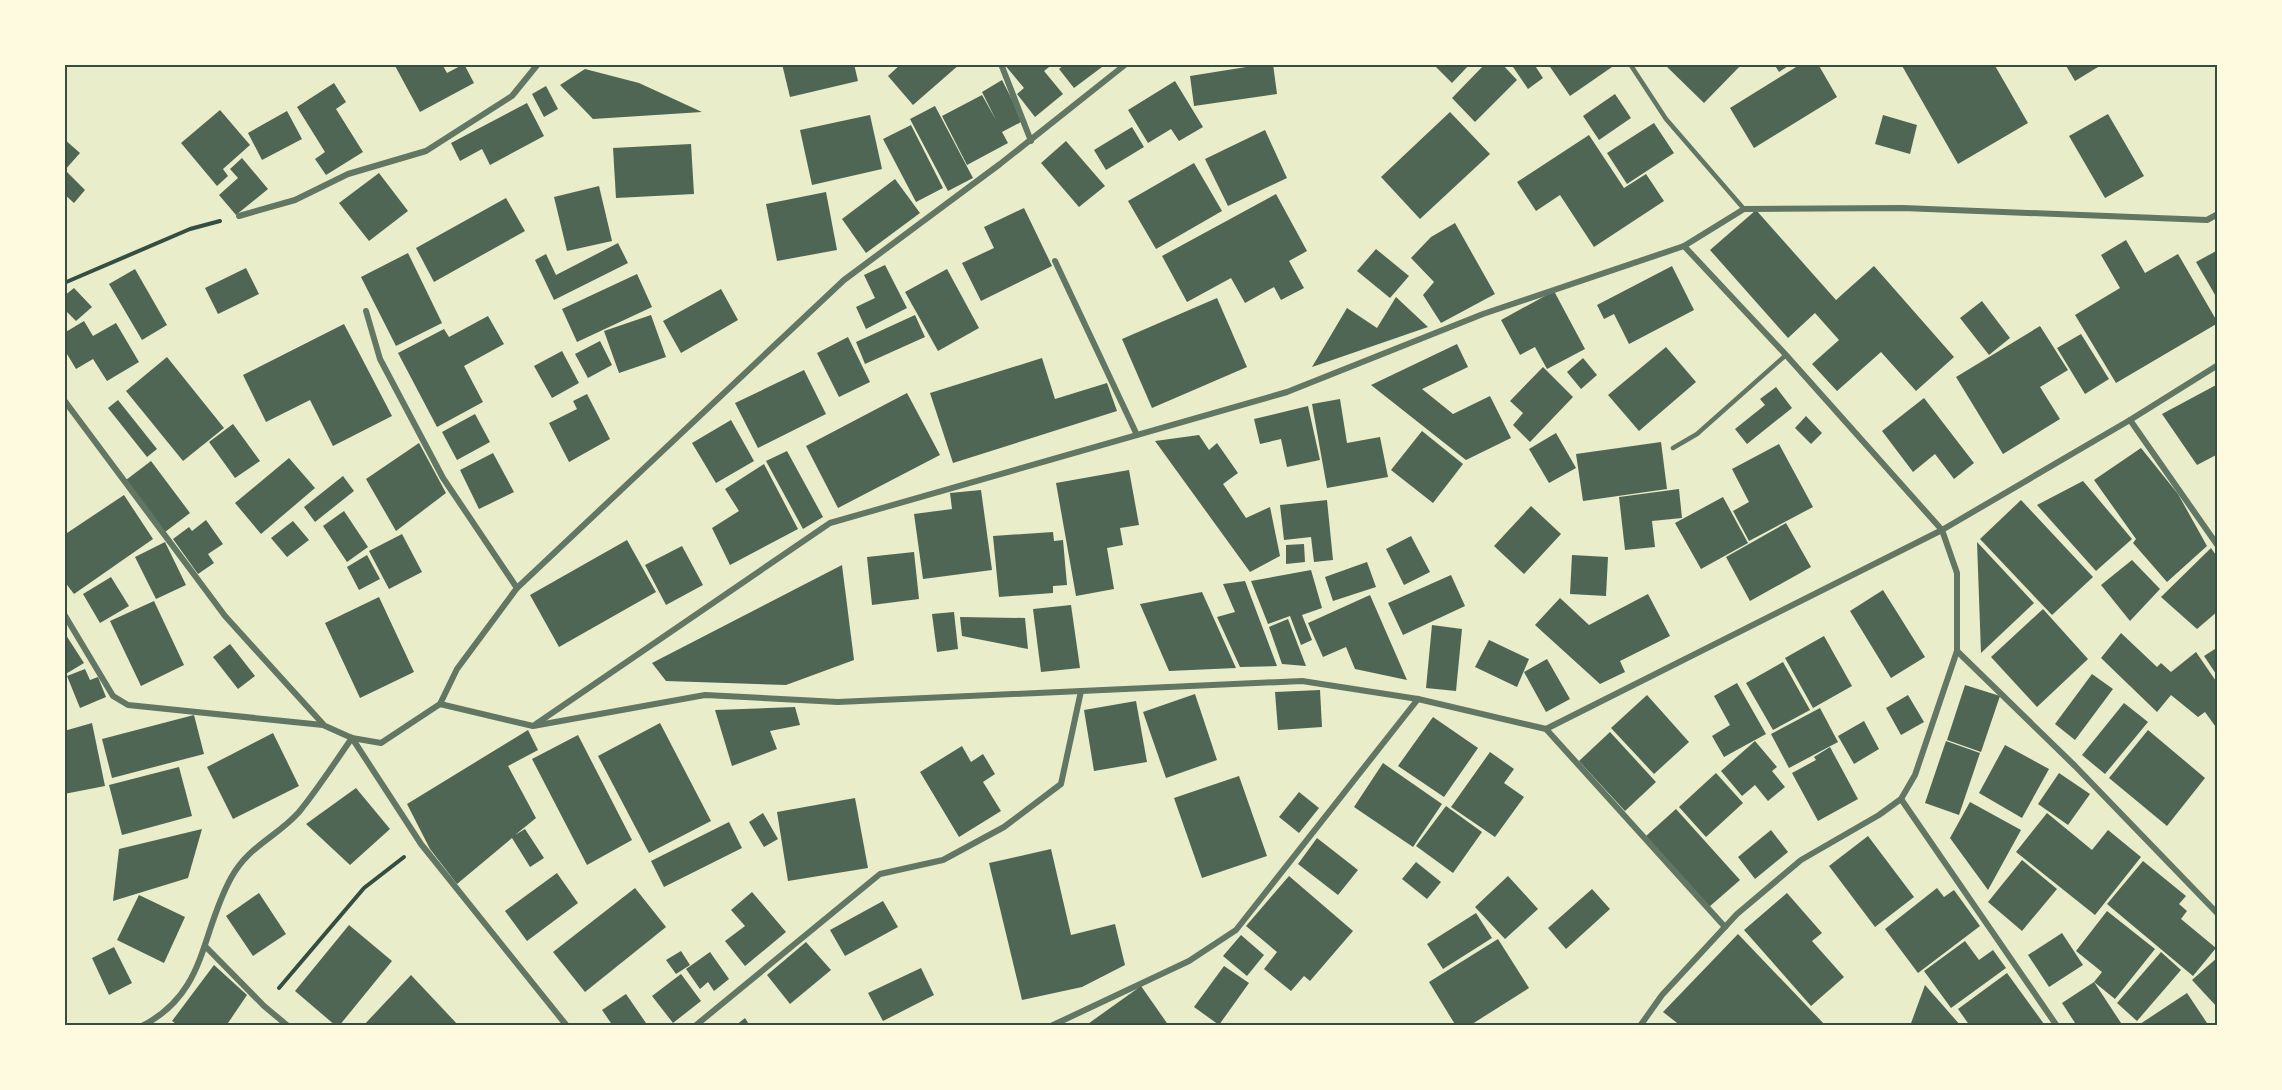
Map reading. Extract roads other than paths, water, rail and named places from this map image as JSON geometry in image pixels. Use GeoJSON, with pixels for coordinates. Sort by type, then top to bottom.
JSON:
{"type":"FeatureCollection","features":[{"type":"Feature","properties":{"kind":"street"},"geometry":{"type":"LineString","coordinates":[[239,216],[295,200],[348,174],[426,152],[512,96],[538,64]]}},
{"type":"Feature","properties":{"kind":"street"},"geometry":{"type":"LineString","coordinates":[[1001,64],[1031,141]]}},
{"type":"Feature","properties":{"kind":"street"},"geometry":{"type":"LineString","coordinates":[[64,614],[113,696],[128,705],[324,725],[352,738],[381,743],[440,704],[458,669],[517,588],[844,280],[1031,141],[1126,64]]}},
{"type":"Feature","properties":{"kind":"street"},"geometry":{"type":"LineString","coordinates":[[533,726],[830,523],[1287,392],[1483,314],[1684,246],[1744,209],[1903,208],[2107,218],[2208,220],[2217,214]]}},
{"type":"Feature","properties":{"kind":"street"},"geometry":{"type":"LineString","coordinates":[[1640,1026],[1662,995],[1725,927],[1801,860],[1879,815],[1900,799],[1915,776],[1957,651],[1957,573],[1942,530],[1786,355],[1684,246]]}},
{"type":"Feature","properties":{"kind":"street"},"geometry":{"type":"LineString","coordinates":[[1055,261],[1137,435]]}},
{"type":"Feature","properties":{"kind":"street"},"geometry":{"type":"LineString","coordinates":[[366,311],[380,359],[443,478],[517,588]]}},
{"type":"Feature","properties":{"kind":"street"},"geometry":{"type":"LineString","coordinates":[[1546,729],[1942,530],[2130,420],[2217,365]]}},
{"type":"Feature","properties":{"kind":"street"},"geometry":{"type":"LineString","coordinates":[[64,400],[225,616],[324,725]]}},
{"type":"Feature","properties":{"kind":"street"},"geometry":{"type":"LineString","coordinates":[[2130,420],[2217,546]]}},
{"type":"Feature","properties":{"kind":"street"},"geometry":{"type":"LineString","coordinates":[[1957,651],[2075,766],[2217,914]]}},
{"type":"Feature","properties":{"kind":"street"},"geometry":{"type":"LineString","coordinates":[[440,704],[533,726],[705,695],[838,702],[1302,681],[1418,699],[1546,729],[1725,927]]}},
{"type":"Feature","properties":{"kind":"street"},"geometry":{"type":"LineString","coordinates":[[695,1026],[880,874],[943,860],[1005,827],[1061,784],[1081,692]]}},
{"type":"Feature","properties":{"kind":"street"},"geometry":{"type":"LineString","coordinates":[[1051,1026],[1190,961],[1236,930],[1282,876],[1418,699]]}},
{"type":"Feature","properties":{"kind":"street"},"geometry":{"type":"LineString","coordinates":[[352,738],[421,844],[567,1026]]}},
{"type":"Feature","properties":{"kind":"street"},"geometry":{"type":"LineString","coordinates":[[142,1026],[158,1017],[187,988],[206,946],[230,879],[246,855],[298,813],[352,738]]}},
{"type":"Feature","properties":{"kind":"street"},"geometry":{"type":"LineString","coordinates":[[1900,799],[2057,1026]]}},
{"type":"Feature","properties":{"kind":"street"},"geometry":{"type":"LineString","coordinates":[[206,946],[264,1006],[288,1026]]}},
{"type":"Feature","properties":{"kind":"lane"},"geometry":{"type":"LineString","coordinates":[[1630,64],[1666,119],[1744,209]]}},
{"type":"Feature","properties":{"kind":"lane"},"geometry":{"type":"LineString","coordinates":[[1673,448],[1697,434],[1786,355]]}}]}
